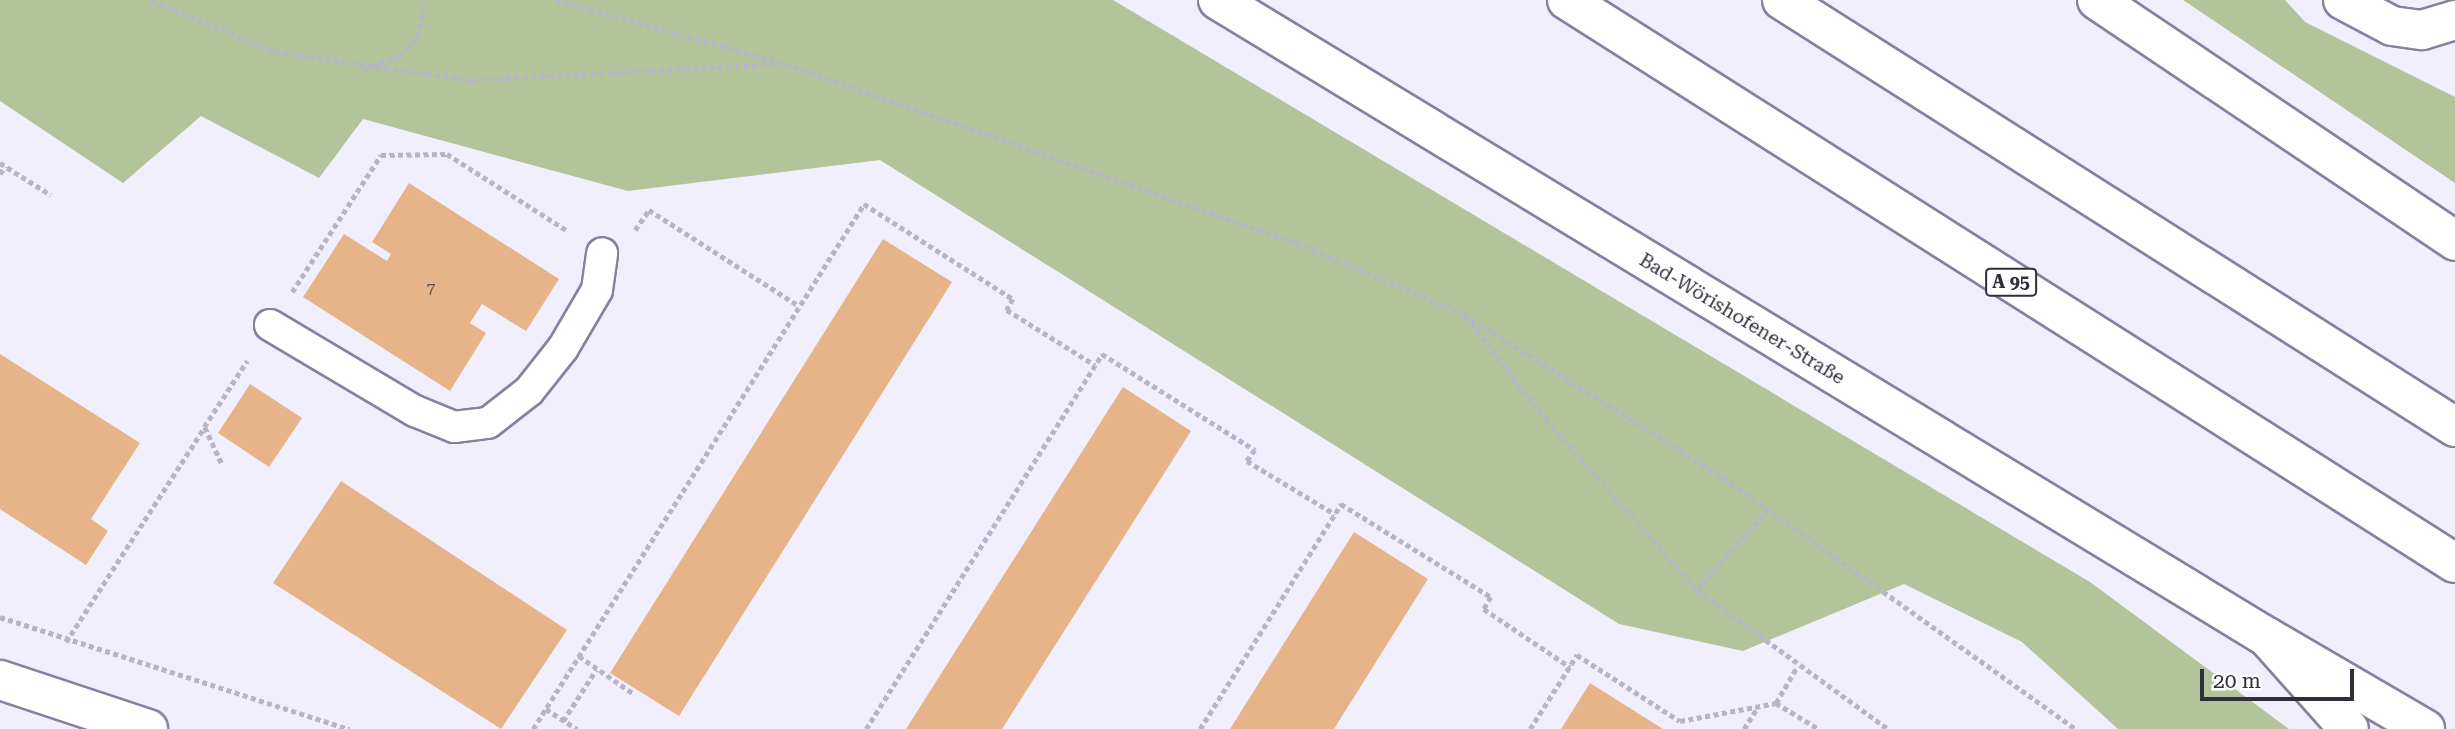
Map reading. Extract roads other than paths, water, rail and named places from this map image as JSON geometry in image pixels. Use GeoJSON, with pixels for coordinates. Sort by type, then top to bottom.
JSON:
{"type":"FeatureCollection","features":[{"type":"Feature","properties":{"kind":"main road","name":"Bad-Wörishofener-Straße"},"geometry":{"type":"LineString","coordinates":[[1218,0],[2267,638],[2425,729]]}},
{"type":"Feature","properties":{"kind":"main road","name":"A 95"},"geometry":{"type":"LineString","coordinates":[[1567,0],[2455,564]]}},
{"type":"Feature","properties":{"kind":"main road"},"geometry":{"type":"LineString","coordinates":[[1782,0],[2455,427]]}},
{"type":"Feature","properties":{"kind":"main road"},"geometry":{"type":"LineString","coordinates":[[2097,0],[2455,241]]}},
{"type":"Feature","properties":{"kind":"main road"},"geometry":{"type":"LineString","coordinates":[[2351,6],[2392,26],[2422,30],[2455,20]]}},
{"type":"Feature","properties":{"kind":"main road"},"geometry":{"type":"LineString","coordinates":[[2267,638],[2349,729]]}},
{"type":"Feature","properties":{"kind":"main road"},"geometry":{"type":"LineString","coordinates":[[0,680],[148,729]]}},
{"type":"Feature","properties":{"kind":"lane"},"geometry":{"type":"LineString","coordinates":[[270,325],[415,411],[454,427],[488,423],[529,391],[564,348],[597,290],[602,253]]}}]}
